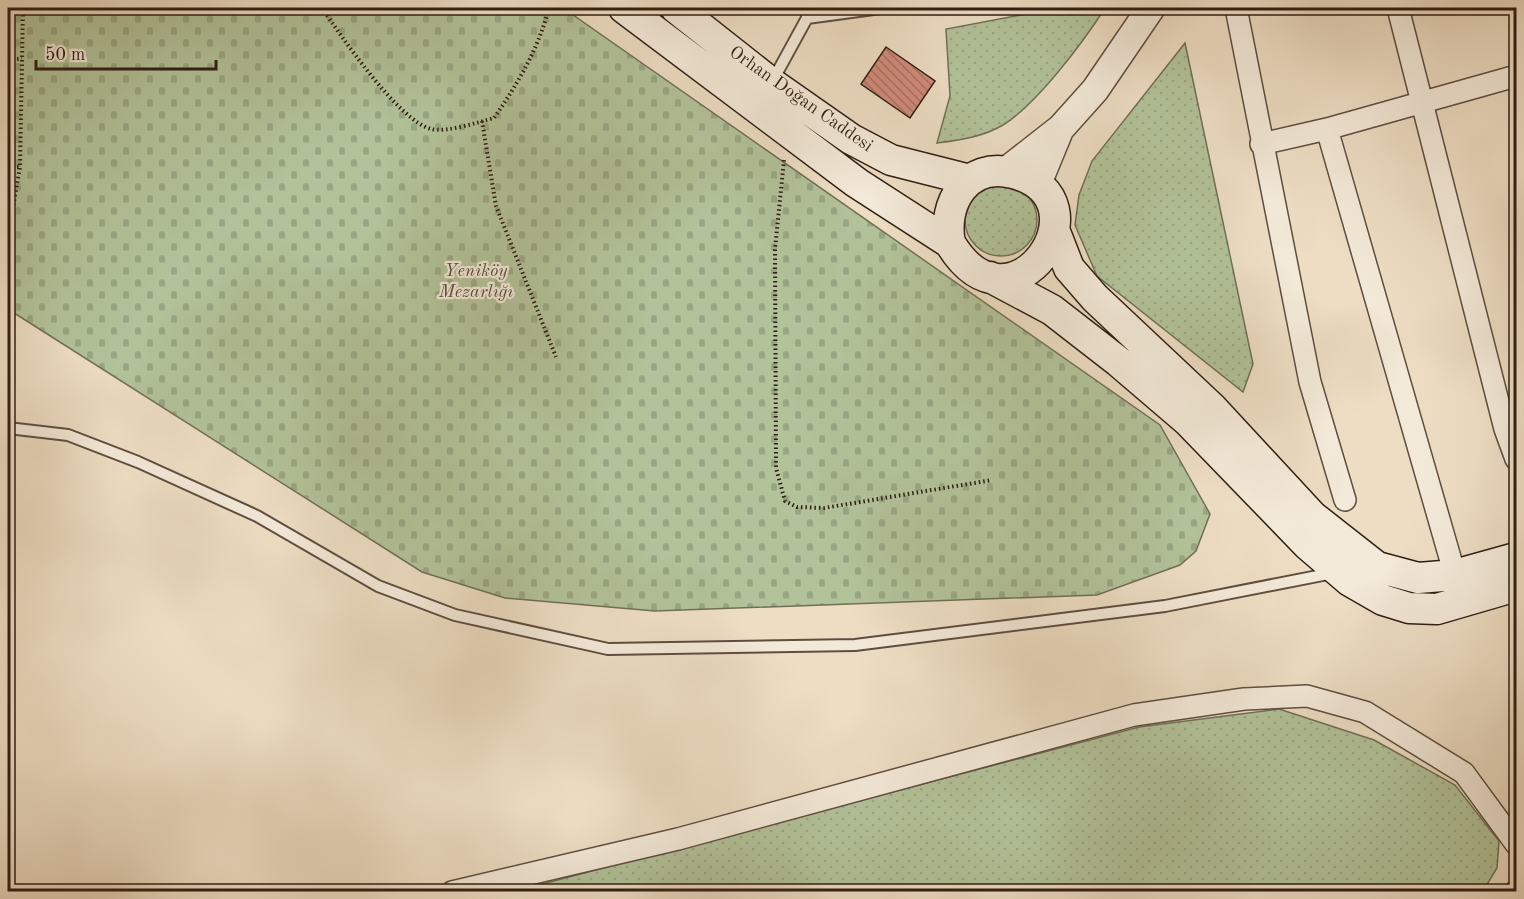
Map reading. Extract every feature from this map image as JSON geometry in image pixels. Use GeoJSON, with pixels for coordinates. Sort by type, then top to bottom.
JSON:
{"type":"FeatureCollection","features":[{"type":"Feature","properties":{"kind":"main road"},"geometry":{"type":"LineString","coordinates":[[624,8],[797,139],[918,225],[950,243]]}},
{"type":"Feature","properties":{"kind":"main road","name":"Orhan Doğan Caddesi"},"geometry":{"type":"LineString","coordinates":[[676,8],[771,83],[851,139],[891,160],[970,180]]}},
{"type":"Feature","properties":{"kind":"main road"},"geometry":{"type":"LineString","coordinates":[[990,277],[1008,278],[1024,273],[1044,256],[1054,232],[1054,215],[1048,198],[1037,184],[1023,175],[1006,171],[987,172],[970,180],[958,193],[950,209],[947,226],[950,243],[960,259],[973,271],[990,277],[1052,310],[1128,370],[1188,421],[1308,545],[1350,581],[1383,600],[1409,608],[1437,609],[1516,586]]}},
{"type":"Feature","properties":{"kind":"main road"},"geometry":{"type":"LineString","coordinates":[[1054,232],[1069,267],[1095,298],[1212,408],[1312,516],[1377,567],[1418,578],[1455,575],[1516,558]]}},
{"type":"Feature","properties":{"kind":"street"},"geometry":{"type":"LineString","coordinates":[[1006,171],[1061,128],[1095,90],[1151,8]]}},
{"type":"Feature","properties":{"kind":"street"},"geometry":{"type":"LineString","coordinates":[[1236,8],[1261,144],[1310,382],[1345,500]]}},
{"type":"Feature","properties":{"kind":"street"},"geometry":{"type":"LineString","coordinates":[[1398,8],[1505,429],[1516,459]]}},
{"type":"Feature","properties":{"kind":"street"},"geometry":{"type":"LineString","coordinates":[[1261,144],[1327,129],[1516,76]]}},
{"type":"Feature","properties":{"kind":"street"},"geometry":{"type":"LineString","coordinates":[[1037,184],[1061,128]]}},
{"type":"Feature","properties":{"kind":"street"},"geometry":{"type":"LineString","coordinates":[[1327,129],[1455,575]]}},
{"type":"Feature","properties":{"kind":"street"},"geometry":{"type":"LineString","coordinates":[[452,891],[678,839],[1134,715],[1244,699],[1307,696],[1365,712],[1464,773],[1516,844]]}},
{"type":"Feature","properties":{"kind":"lane"},"geometry":{"type":"LineString","coordinates":[[771,83],[807,13],[881,8]]}},
{"type":"Feature","properties":{"kind":"lane"},"geometry":{"type":"LineString","coordinates":[[8,428],[68,435],[138,462],[257,516],[378,586],[455,615],[608,649],[855,645],[1165,606],[1339,571]]}},
{"type":"Feature","properties":{"kind":"lane"},"geometry":{"type":"LineString","coordinates":[[1508,891],[1516,884]]}},
{"type":"Feature","properties":{"kind":"path"},"geometry":{"type":"LineString","coordinates":[[8,236],[20,167],[23,8]]}},
{"type":"Feature","properties":{"kind":"path"},"geometry":{"type":"LineString","coordinates":[[322,8],[340,35],[408,118],[432,130],[494,118],[520,80],[541,39],[549,8]]}},
{"type":"Feature","properties":{"kind":"path"},"geometry":{"type":"LineString","coordinates":[[8,60],[22,60]]}},
{"type":"Feature","properties":{"kind":"path"},"geometry":{"type":"LineString","coordinates":[[482,121],[496,206],[556,357]]}},
{"type":"Feature","properties":{"kind":"path"},"geometry":{"type":"LineString","coordinates":[[797,139],[784,161],[775,249],[776,468],[785,501],[797,507],[824,508],[992,480]]}},
{"type":"Feature","properties":{"kind":"path"},"geometry":{"type":"LineString","coordinates":[[8,167],[20,167]]}},
{"type":"Feature","properties":{"kind":"green space","name":"Yeniköy Mezarlığı"},"geometry":{"type":"Polygon","coordinates":[[[8,8],[563,8],[1160,425],[1210,514],[1196,551],[1180,565],[1097,595],[655,611],[505,598],[422,572],[11,311],[8,313],[8,8]]]}},
{"type":"Feature","properties":{"kind":"green space"},"geometry":{"type":"Polygon","coordinates":[[[1058,8],[1105,8],[1059,71],[1016,115],[1003,125],[979,135],[937,143],[950,96],[946,29],[1058,8]]]}},
{"type":"Feature","properties":{"kind":"green space"},"geometry":{"type":"Polygon","coordinates":[[[1185,43],[1253,364],[1243,392],[1097,276],[1075,225],[1079,195],[1092,161],[1185,43]]]}},
{"type":"Feature","properties":{"kind":"green space"},"geometry":{"type":"Polygon","coordinates":[[[1001,184],[1021,190],[1031,200],[1037,220],[1031,240],[1021,250],[1001,256],[981,250],[971,240],[965,220],[971,200],[981,190],[1001,184]]]}},
{"type":"Feature","properties":{"kind":"green space"},"geometry":{"type":"Polygon","coordinates":[[[1279,709],[1374,740],[1455,785],[1499,841],[1497,868],[1483,891],[512,892],[1139,727],[1279,709]]]}},
{"type":"Feature","properties":{"kind":"building"},"geometry":{"type":"Polygon","coordinates":[[[886,47],[935,81],[910,118],[861,84],[886,47]]]}}]}
